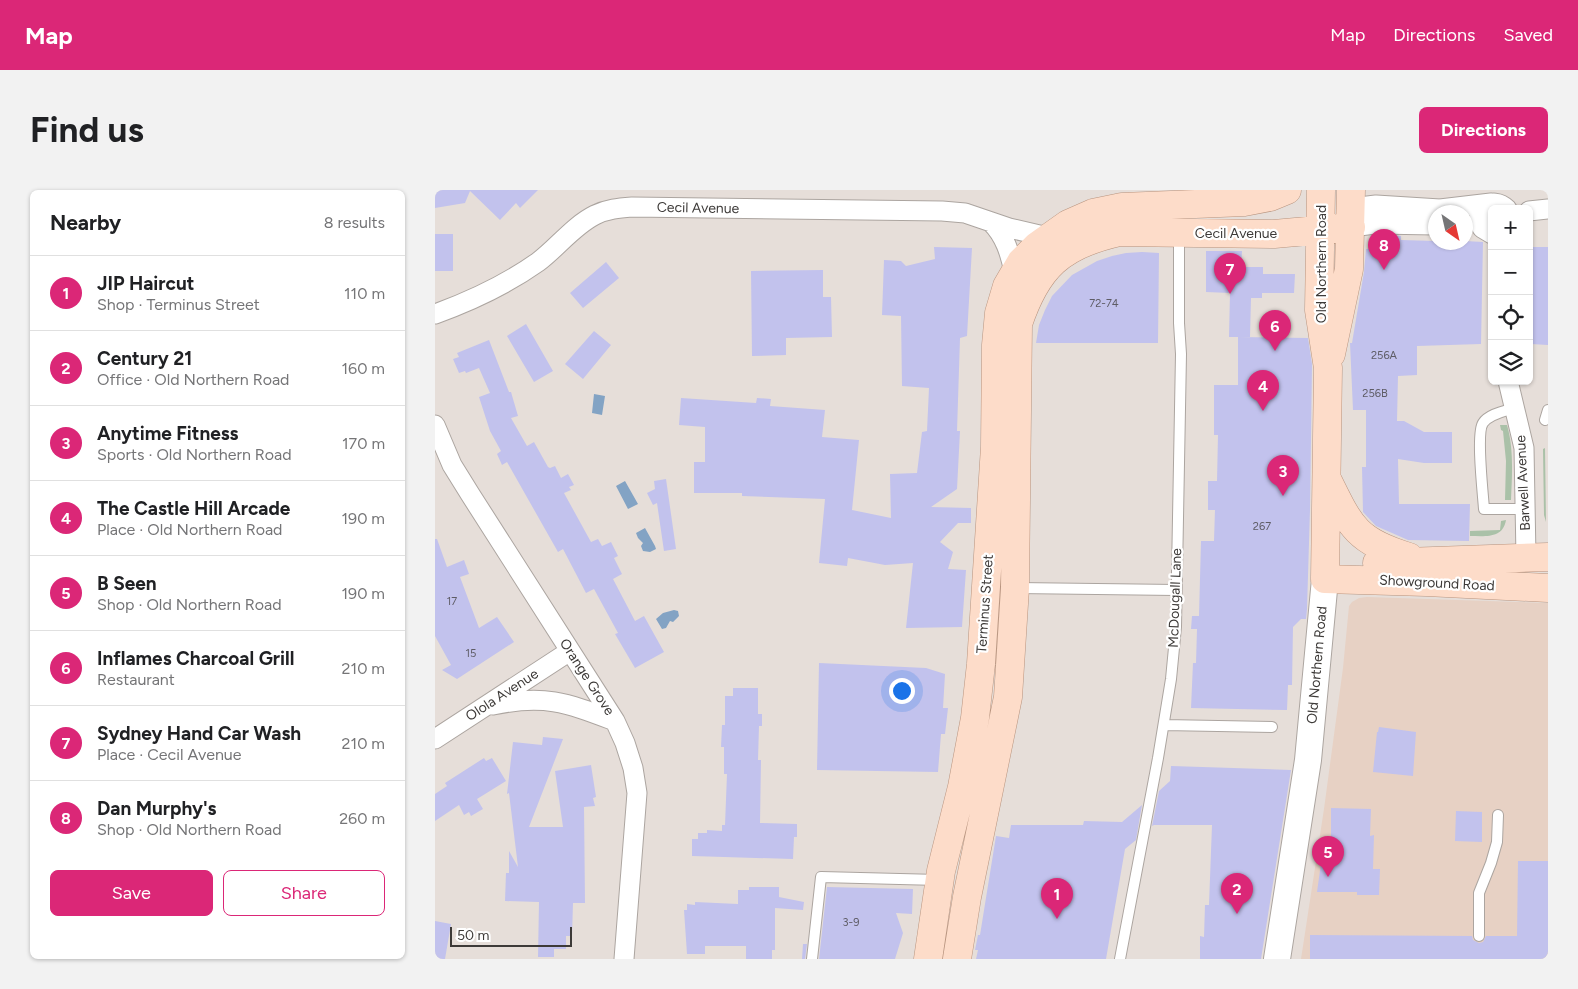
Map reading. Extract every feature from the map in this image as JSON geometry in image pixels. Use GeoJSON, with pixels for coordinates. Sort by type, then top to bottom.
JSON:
{"type":"FeatureCollection","features":[{"type":"Feature","properties":{"kind":"main road","name":"Cecil Avenue"},"geometry":{"type":"LineString","coordinates":[[1034,257],[1068,224],[1093,213],[1122,207],[1252,201],[1270,197],[1287,190]]}},
{"type":"Feature","properties":{"kind":"main road","name":"Cecil Avenue"},"geometry":{"type":"LineString","coordinates":[[1157,206],[1194,214],[1248,216],[1321,212],[1351,208]]}},
{"type":"Feature","properties":{"kind":"main road","name":"Old Northern Road"},"geometry":{"type":"LineString","coordinates":[[1328,368],[1349,268],[1351,208]]}},
{"type":"Feature","properties":{"kind":"main road","name":"Cecil Avenue"},"geometry":{"type":"LineString","coordinates":[[1034,257],[1067,250],[1095,237],[1119,232],[1274,234],[1321,212]]}},
{"type":"Feature","properties":{"kind":"main road","name":"Old Northern Road"},"geometry":{"type":"LineString","coordinates":[[1321,212],[1319,310],[1328,368],[1325,572]]}},
{"type":"Feature","properties":{"kind":"main road","name":"Terminus Street"},"geometry":{"type":"LineString","coordinates":[[928,959],[947,845],[963,787],[975,718],[981,664],[995,447],[996,345],[999,313],[1007,286],[1034,257]]}},
{"type":"Feature","properties":{"kind":"main road","name":"Terminus Street"},"geometry":{"type":"LineString","coordinates":[[957,959],[978,841],[1008,697],[1015,588],[1018,324],[1031,290],[1034,257]]}},
{"type":"Feature","properties":{"kind":"main road"},"geometry":{"type":"LineString","coordinates":[[1327,478],[1349,520],[1362,536],[1386,550],[1425,561]]}},
{"type":"Feature","properties":{"kind":"main road","name":"Showground Road"},"geometry":{"type":"LineString","coordinates":[[1325,572],[1425,561],[1537,557]]}},
{"type":"Feature","properties":{"kind":"main road","name":"Showground Road"},"geometry":{"type":"LineString","coordinates":[[1325,572],[1426,582],[1548,588]]}},
{"type":"Feature","properties":{"kind":"main road"},"geometry":{"type":"LineString","coordinates":[[986,588],[1015,588]]}},
{"type":"Feature","properties":{"kind":"street","name":"Cecil Avenue"},"geometry":{"type":"LineString","coordinates":[[1351,208],[1376,205],[1441,209],[1488,207]]}},
{"type":"Feature","properties":{"kind":"street","name":"Cecil Avenue"},"geometry":{"type":"LineString","coordinates":[[435,314],[482,295],[511,279],[539,261],[594,216],[612,209],[632,207],[942,211],[965,213],[1023,232],[1034,257]]}},
{"type":"Feature","properties":{"kind":"street"},"geometry":{"type":"LineString","coordinates":[[1488,207],[1483,208],[1479,223],[1488,232]]}},
{"type":"Feature","properties":{"kind":"street","name":"Cecil Avenue"},"geometry":{"type":"LineString","coordinates":[[1351,208],[1375,224],[1428,224]]}},
{"type":"Feature","properties":{"kind":"street"},"geometry":{"type":"LineString","coordinates":[[1533,211],[1548,209]]}},
{"type":"Feature","properties":{"kind":"street"},"geometry":{"type":"LineString","coordinates":[[991,222],[999,231],[1008,248],[1034,257]]}},
{"type":"Feature","properties":{"kind":"street"},"geometry":{"type":"LineString","coordinates":[[1473,230],[1488,233]]}},
{"type":"Feature","properties":{"kind":"street","name":"Barwell Avenue"},"geometry":{"type":"LineString","coordinates":[[1509,385],[1523,448],[1525,509],[1537,557]]}},
{"type":"Feature","properties":{"kind":"street","name":"Orange Grove"},"geometry":{"type":"LineString","coordinates":[[435,425],[452,465],[615,721],[625,743],[633,768],[637,793],[624,959]]}},
{"type":"Feature","properties":{"kind":"street","name":"Old Northern Road"},"geometry":{"type":"LineString","coordinates":[[1277,959],[1308,760],[1325,572]]}},
{"type":"Feature","properties":{"kind":"street","name":"Olola Avenue"},"geometry":{"type":"LineString","coordinates":[[435,739],[570,651]]}},
{"type":"Feature","properties":{"kind":"street"},"geometry":{"type":"LineString","coordinates":[[485,706],[531,699],[555,701],[572,705],[615,721]]}},
{"type":"Feature","properties":{"kind":"lane","name":"McDougall Lane"},"geometry":{"type":"LineString","coordinates":[[1120,959],[1164,725],[1176,628],[1181,354],[1179,233]]}},
{"type":"Feature","properties":{"kind":"lane"},"geometry":{"type":"LineString","coordinates":[[1514,408],[1492,416],[1483,423],[1480,434],[1483,501],[1484,509],[1525,509]]}},
{"type":"Feature","properties":{"kind":"lane"},"geometry":{"type":"LineString","coordinates":[[1015,588],[1176,590]]}},
{"type":"Feature","properties":{"kind":"lane"},"geometry":{"type":"LineString","coordinates":[[1164,725],[1272,727]]}},
{"type":"Feature","properties":{"kind":"lane"},"geometry":{"type":"LineString","coordinates":[[1479,936],[1479,893],[1497,842],[1498,815]]}},
{"type":"Feature","properties":{"kind":"lane"},"geometry":{"type":"LineString","coordinates":[[812,959],[821,877],[940,880]]}},
{"type":"Feature","properties":{"kind":"shaded area"},"geometry":{"type":"Polygon","coordinates":[[[1359,598],[1548,603],[1548,959],[1301,959],[1324,809],[1343,668],[1349,606],[1359,598]]]}},
{"type":"Feature","properties":{"kind":"green space"},"geometry":{"type":"Polygon","coordinates":[[[1500,425],[1507,425],[1511,443],[1511,500],[1505,500],[1506,461],[1503,431],[1500,425]]]}},
{"type":"Feature","properties":{"kind":"green space"},"geometry":{"type":"Polygon","coordinates":[[[1545,448],[1546,522],[1544,515],[1543,449],[1545,448]]]}},
{"type":"Feature","properties":{"kind":"green space"},"geometry":{"type":"Polygon","coordinates":[[[1506,520],[1501,531],[1493,535],[1470,536],[1470,531],[1500,530],[1501,521],[1506,520]]]}},
{"type":"Feature","properties":{"kind":"water"},"geometry":{"type":"Polygon","coordinates":[[[594,394],[605,396],[602,415],[592,413],[594,394]]]}},
{"type":"Feature","properties":{"kind":"water"},"geometry":{"type":"Polygon","coordinates":[[[625,481],[638,504],[628,509],[616,486],[625,481]]]}},
{"type":"Feature","properties":{"kind":"water"},"geometry":{"type":"Polygon","coordinates":[[[645,528],[656,549],[650,552],[643,551],[641,546],[643,543],[636,533],[645,528]]]}},
{"type":"Feature","properties":{"kind":"water"},"geometry":{"type":"Polygon","coordinates":[[[674,610],[678,611],[679,616],[673,622],[670,621],[666,628],[662,629],[656,619],[663,613],[674,610]]]}},
{"type":"Feature","properties":{"kind":"building"},"geometry":{"type":"Polygon","coordinates":[[[435,190],[538,190],[520,208],[516,203],[500,220],[470,191],[465,203],[435,208],[435,190]]]}},
{"type":"Feature","properties":{"kind":"building"},"geometry":{"type":"Polygon","coordinates":[[[435,234],[453,234],[453,271],[435,271],[435,234]]]}},
{"type":"Feature","properties":{"kind":"building"},"geometry":{"type":"Polygon","coordinates":[[[1385,235],[1401,236],[1401,240],[1428,241],[1428,250],[1473,250],[1473,241],[1483,242],[1481,344],[1417,346],[1417,375],[1398,376],[1397,421],[1404,421],[1424,432],[1452,432],[1452,463],[1424,463],[1398,459],[1399,504],[1470,504],[1469,541],[1408,540],[1376,526],[1363,512],[1362,467],[1366,467],[1366,410],[1353,410],[1350,343],[1352,343],[1366,249],[1385,248],[1385,235]]]}},
{"type":"Feature","properties":{"kind":"building"},"geometry":{"type":"Polygon","coordinates":[[[934,247],[972,248],[967,336],[960,338],[957,431],[960,431],[957,489],[931,507],[971,508],[971,523],[958,523],[940,542],[953,552],[948,569],[966,570],[962,627],[906,628],[913,563],[885,565],[848,558],[847,566],[819,563],[825,499],[742,496],[742,493],[694,493],[694,462],[705,462],[705,427],[679,425],[681,398],[756,403],[757,398],[771,399],[770,406],[825,410],[822,437],[859,440],[852,510],[891,518],[890,474],[917,473],[922,432],[927,431],[929,388],[902,386],[901,316],[882,315],[884,260],[901,261],[906,266],[935,259],[934,247]]]}},
{"type":"Feature","properties":{"kind":"building"},"geometry":{"type":"Polygon","coordinates":[[[1533,247],[1548,247],[1548,345],[1533,344],[1533,247]]]}},
{"type":"Feature","properties":{"kind":"building"},"geometry":{"type":"Polygon","coordinates":[[[1206,251],[1242,251],[1241,267],[1263,267],[1263,274],[1295,274],[1294,293],[1262,293],[1262,298],[1251,298],[1250,337],[1229,337],[1230,293],[1206,292],[1206,251]]]}},
{"type":"Feature","properties":{"kind":"building"},"geometry":{"type":"Polygon","coordinates":[[[1142,252],[1159,253],[1158,343],[1036,343],[1039,325],[1052,296],[1072,275],[1097,261],[1112,256],[1142,252]]]}},
{"type":"Feature","properties":{"kind":"building"},"geometry":{"type":"Polygon","coordinates":[[[606,262],[619,278],[583,308],[570,293],[606,262]]]}},
{"type":"Feature","properties":{"kind":"building"},"geometry":{"type":"Polygon","coordinates":[[[823,270],[823,297],[831,297],[832,337],[786,338],[786,355],[752,356],[751,271],[823,270]]]}},
{"type":"Feature","properties":{"kind":"building"},"geometry":{"type":"Polygon","coordinates":[[[526,324],[553,371],[534,382],[507,336],[526,324]]]}},
{"type":"Feature","properties":{"kind":"building"},"geometry":{"type":"Polygon","coordinates":[[[594,331],[611,345],[583,379],[565,364],[594,331]]]}},
{"type":"Feature","properties":{"kind":"building"},"geometry":{"type":"Polygon","coordinates":[[[1238,337],[1308,338],[1312,364],[1307,609],[1306,619],[1301,619],[1293,627],[1292,685],[1288,685],[1287,710],[1191,708],[1193,663],[1196,663],[1197,629],[1191,629],[1192,616],[1199,616],[1201,541],[1214,541],[1215,510],[1208,510],[1208,481],[1217,481],[1218,435],[1214,435],[1214,385],[1238,385],[1238,337]]]}},
{"type":"Feature","properties":{"kind":"building"},"geometry":{"type":"Polygon","coordinates":[[[489,340],[509,392],[511,392],[518,416],[511,418],[527,446],[534,442],[548,467],[555,466],[561,478],[568,474],[574,485],[569,487],[571,490],[564,493],[591,542],[598,539],[602,546],[611,542],[618,556],[614,558],[622,574],[613,579],[635,621],[644,616],[664,652],[635,668],[615,634],[618,633],[594,589],[586,593],[563,549],[558,552],[507,462],[502,465],[497,454],[501,451],[490,431],[479,397],[490,393],[479,368],[466,373],[465,371],[459,373],[453,359],[459,357],[457,353],[489,340]]]}},
{"type":"Feature","properties":{"kind":"building"},"geometry":{"type":"Polygon","coordinates":[[[666,479],[676,549],[664,551],[657,503],[653,505],[647,493],[655,489],[654,481],[666,479]]]}},
{"type":"Feature","properties":{"kind":"building"},"geometry":{"type":"Polygon","coordinates":[[[435,539],[437,539],[447,567],[464,560],[469,574],[460,577],[479,628],[497,617],[514,642],[457,679],[442,670],[451,665],[435,636],[435,539]]]}},
{"type":"Feature","properties":{"kind":"building"},"geometry":{"type":"Polygon","coordinates":[[[819,663],[926,668],[945,674],[943,708],[948,708],[945,734],[941,734],[938,772],[817,770],[819,663]]]}},
{"type":"Feature","properties":{"kind":"building"},"geometry":{"type":"Polygon","coordinates":[[[733,688],[758,688],[758,714],[762,714],[762,726],[759,726],[758,760],[761,760],[760,823],[797,824],[797,837],[794,837],[793,859],[692,856],[692,839],[698,839],[698,833],[707,833],[707,830],[722,831],[722,825],[725,825],[727,774],[724,774],[724,747],[721,747],[722,725],[725,725],[725,696],[733,696],[733,688]]]}},
{"type":"Feature","properties":{"kind":"building"},"geometry":{"type":"Polygon","coordinates":[[[1379,727],[1416,732],[1413,776],[1373,772],[1379,727]]]}},
{"type":"Feature","properties":{"kind":"building"},"geometry":{"type":"Polygon","coordinates":[[[543,737],[563,739],[529,827],[563,827],[555,771],[591,765],[596,797],[593,798],[595,806],[584,807],[585,903],[573,903],[572,936],[566,936],[566,949],[554,949],[554,957],[538,957],[539,902],[505,901],[506,873],[509,873],[509,851],[518,867],[509,793],[507,794],[513,742],[542,745],[543,737]]]}},
{"type":"Feature","properties":{"kind":"building"},"geometry":{"type":"Polygon","coordinates":[[[484,758],[486,761],[492,758],[506,781],[477,799],[483,809],[471,816],[469,812],[464,815],[459,805],[435,821],[435,794],[447,786],[445,783],[484,758]]]}},
{"type":"Feature","properties":{"kind":"building"},"geometry":{"type":"Polygon","coordinates":[[[1171,766],[1291,770],[1261,959],[1200,959],[1200,936],[1204,937],[1205,905],[1209,905],[1212,825],[1152,826],[1159,791],[1170,781],[1171,766]]]}},
{"type":"Feature","properties":{"kind":"building"},"geometry":{"type":"Polygon","coordinates":[[[1142,805],[1136,840],[1125,849],[1106,959],[976,959],[978,950],[975,950],[978,935],[980,935],[996,836],[1009,838],[1011,825],[1083,825],[1084,821],[1122,822],[1142,805]]]}},
{"type":"Feature","properties":{"kind":"building"},"geometry":{"type":"Polygon","coordinates":[[[1331,808],[1371,809],[1370,836],[1374,835],[1373,869],[1380,869],[1379,895],[1357,895],[1357,892],[1317,892],[1323,849],[1331,849],[1331,808]]]}},
{"type":"Feature","properties":{"kind":"building"},"geometry":{"type":"Polygon","coordinates":[[[1456,811],[1482,812],[1482,842],[1455,841],[1456,811]]]}},
{"type":"Feature","properties":{"kind":"building"},"geometry":{"type":"Polygon","coordinates":[[[1518,861],[1548,861],[1548,959],[1310,959],[1310,935],[1472,936],[1473,940],[1479,943],[1483,942],[1486,936],[1517,936],[1518,861]]]}},
{"type":"Feature","properties":{"kind":"building"},"geometry":{"type":"Polygon","coordinates":[[[749,887],[779,887],[779,897],[804,902],[803,910],[775,908],[775,950],[772,950],[772,959],[746,959],[746,946],[705,946],[705,954],[687,954],[684,910],[687,910],[687,904],[695,905],[695,902],[738,904],[738,890],[749,890],[749,887]]]}},
{"type":"Feature","properties":{"kind":"building"},"geometry":{"type":"Polygon","coordinates":[[[827,887],[913,889],[912,914],[896,913],[903,933],[895,959],[819,959],[827,887]]]}},
{"type":"Feature","properties":{"kind":"building"},"geometry":{"type":"Polygon","coordinates":[[[435,921],[451,924],[445,959],[435,959],[435,921]]]}},
{"type":"Feature","properties":{"kind":"building"},"geometry":{"type":"Polygon","coordinates":[[[803,944],[807,944],[805,959],[802,959],[803,944]]]}},
{"type":"Feature","properties":{"kind":"place","name":"Dan Murphy's"},"geometry":{"type":"Point","coordinates":[1384,270]}},
{"type":"Feature","properties":{"kind":"place","name":"Sydney Hand Car Wash"},"geometry":{"type":"Point","coordinates":[1230,294]}},
{"type":"Feature","properties":{"kind":"place","name":"Inflames Charcoal Grill"},"geometry":{"type":"Point","coordinates":[1275,351]}},
{"type":"Feature","properties":{"kind":"place","name":"The Castle Hill Arcade"},"geometry":{"type":"Point","coordinates":[1263,411]}},
{"type":"Feature","properties":{"kind":"place","name":"Anytime Fitness"},"geometry":{"type":"Point","coordinates":[1283,496]}},
{"type":"Feature","properties":{"kind":"place","name":"B Seen"},"geometry":{"type":"Point","coordinates":[1328,877]}},
{"type":"Feature","properties":{"kind":"place","name":"Century 21"},"geometry":{"type":"Point","coordinates":[1237,914]}},
{"type":"Feature","properties":{"kind":"place","name":"JIP Haircut"},"geometry":{"type":"Point","coordinates":[1057,919]}}]}
